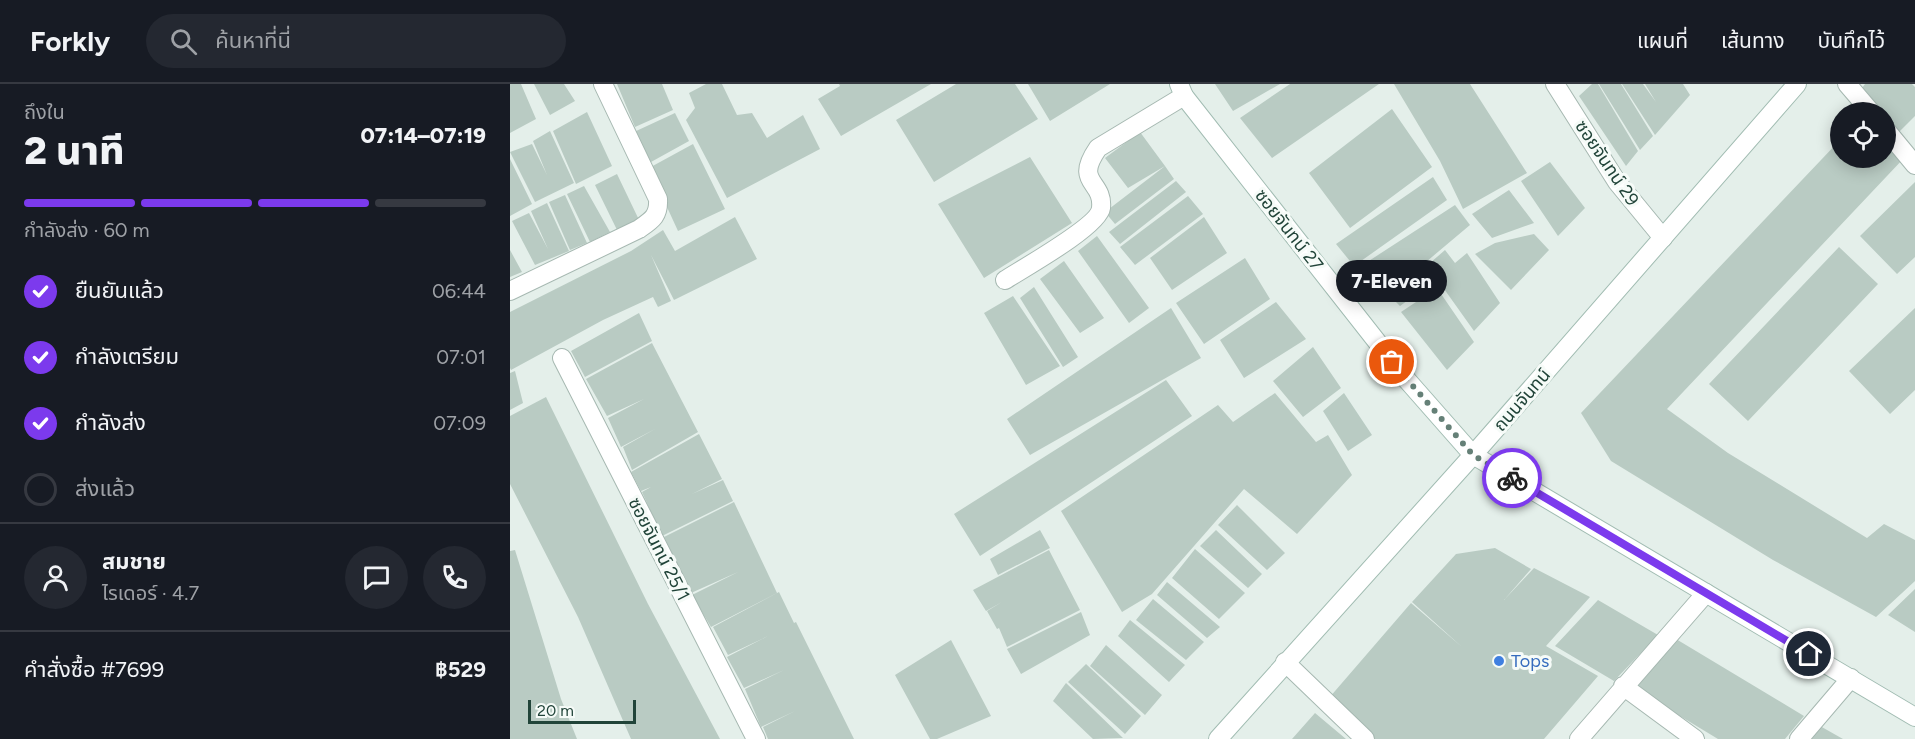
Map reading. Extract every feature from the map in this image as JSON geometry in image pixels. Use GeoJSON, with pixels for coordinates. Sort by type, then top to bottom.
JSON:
{"type":"FeatureCollection","features":[{"type":"Feature","properties":{"kind":"street"},"geometry":{"type":"LineString","coordinates":[[510,291],[639,229],[654,219],[659,210],[657,199],[603,84]]}},
{"type":"Feature","properties":{"kind":"street","name":"ซอยจันทน์ 29"},"geometry":{"type":"LineString","coordinates":[[1555,84],[1617,182],[1663,238]]}},
{"type":"Feature","properties":{"kind":"street","name":"ถนนจันทน์"},"geometry":{"type":"LineString","coordinates":[[1218,739],[1473,455],[1797,84]]}},
{"type":"Feature","properties":{"kind":"street"},"geometry":{"type":"LineString","coordinates":[[1847,84],[1862,102]]}},
{"type":"Feature","properties":{"kind":"street"},"geometry":{"type":"LineString","coordinates":[[1005,280],[1074,236],[1096,218],[1101,209],[1099,197],[1087,174],[1089,162],[1098,148],[1181,90]]}},
{"type":"Feature","properties":{"kind":"street","name":"ซอยจันทน์ 27"},"geometry":{"type":"LineString","coordinates":[[1181,90],[1407,380],[1473,455],[1915,717]]}},
{"type":"Feature","properties":{"kind":"street"},"geometry":{"type":"LineString","coordinates":[[1896,142],[1915,165]]}},
{"type":"Feature","properties":{"kind":"street","name":"ซอยจันทน์ 25/1"},"geometry":{"type":"LineString","coordinates":[[562,358],[756,739]]}},
{"type":"Feature","properties":{"kind":"street"},"geometry":{"type":"LineString","coordinates":[[1579,739],[1706,593]]}},
{"type":"Feature","properties":{"kind":"street"},"geometry":{"type":"LineString","coordinates":[[1285,662],[1365,739]]}},
{"type":"Feature","properties":{"kind":"street"},"geometry":{"type":"LineString","coordinates":[[1799,739],[1851,678]]}},
{"type":"Feature","properties":{"kind":"street"},"geometry":{"type":"LineString","coordinates":[[1623,686],[1695,739]]}},
{"type":"Feature","properties":{"kind":"building"},"geometry":{"type":"Polygon","coordinates":[[[510,84],[521,84],[536,119],[510,133],[510,84]]]}},
{"type":"Feature","properties":{"kind":"building"},"geometry":{"type":"Polygon","coordinates":[[[534,84],[564,84],[575,101],[550,115],[534,84]]]}},
{"type":"Feature","properties":{"kind":"building"},"geometry":{"type":"Polygon","coordinates":[[[617,84],[662,84],[673,110],[635,127],[617,84]]]}},
{"type":"Feature","properties":{"kind":"building"},"geometry":{"type":"Polygon","coordinates":[[[706,84],[722,84],[737,115],[752,113],[767,138],[803,115],[820,149],[727,198],[686,120],[695,108],[689,93],[706,84]]]}},
{"type":"Feature","properties":{"kind":"building"},"geometry":{"type":"Polygon","coordinates":[[[839,84],[931,84],[841,136],[818,99],[840,86],[839,84]]]}},
{"type":"Feature","properties":{"kind":"building"},"geometry":{"type":"Polygon","coordinates":[[[956,84],[1015,84],[1038,119],[934,182],[896,120],[956,84]]]}},
{"type":"Feature","properties":{"kind":"building"},"geometry":{"type":"Polygon","coordinates":[[[1028,84],[1110,84],[1050,121],[1028,84]]]}},
{"type":"Feature","properties":{"kind":"building"},"geometry":{"type":"Polygon","coordinates":[[[1215,84],[1280,84],[1233,111],[1215,84]]]}},
{"type":"Feature","properties":{"kind":"building"},"geometry":{"type":"Polygon","coordinates":[[[1290,84],[1379,84],[1272,158],[1240,118],[1290,84]]]}},
{"type":"Feature","properties":{"kind":"building"},"geometry":{"type":"Polygon","coordinates":[[[1394,84],[1470,84],[1527,173],[1463,209],[1440,161],[1394,84]]]}},
{"type":"Feature","properties":{"kind":"building"},"geometry":{"type":"Polygon","coordinates":[[[1592,84],[1598,84],[1638,151],[1626,166],[1579,96],[1592,84]]]}},
{"type":"Feature","properties":{"kind":"building"},"geometry":{"type":"Polygon","coordinates":[[[1599,84],[1621,84],[1653,136],[1640,150],[1599,84]]]}},
{"type":"Feature","properties":{"kind":"building"},"geometry":{"type":"Polygon","coordinates":[[[1622,84],[1643,84],[1656,102],[1645,84],[1683,84],[1690,95],[1655,135],[1622,84]]]}},
{"type":"Feature","properties":{"kind":"building"},"geometry":{"type":"Polygon","coordinates":[[[1865,84],[1912,84],[1915,87],[1915,116],[1896,135],[1896,102],[1855,102],[1853,100],[1865,84]]]}},
{"type":"Feature","properties":{"kind":"building"},"geometry":{"type":"Polygon","coordinates":[[[1392,109],[1432,167],[1350,228],[1309,173],[1392,109]]]}},
{"type":"Feature","properties":{"kind":"building"},"geometry":{"type":"Polygon","coordinates":[[[587,112],[612,166],[576,184],[553,131],[587,112]]]}},
{"type":"Feature","properties":{"kind":"building"},"geometry":{"type":"Polygon","coordinates":[[[675,113],[689,141],[651,162],[634,132],[675,113]]]}},
{"type":"Feature","properties":{"kind":"building"},"geometry":{"type":"Polygon","coordinates":[[[550,131],[574,183],[535,202],[510,152],[532,144],[547,175],[533,141],[550,131]]]}},
{"type":"Feature","properties":{"kind":"building"},"geometry":{"type":"Polygon","coordinates":[[[1140,132],[1165,166],[1128,188],[1105,158],[1140,132]]]}},
{"type":"Feature","properties":{"kind":"building"},"geometry":{"type":"Polygon","coordinates":[[[693,144],[725,209],[678,231],[649,168],[693,144]]]}},
{"type":"Feature","properties":{"kind":"building"},"geometry":{"type":"Polygon","coordinates":[[[1896,150],[1904,158],[1896,166],[1896,150]]]}},
{"type":"Feature","properties":{"kind":"building"},"geometry":{"type":"Polygon","coordinates":[[[1830,151],[1830,168],[1895,168],[1667,409],[1728,453],[1867,538],[1884,524],[1915,540],[1915,581],[1876,617],[1773,560],[1611,461],[1581,413],[1830,151]]]}},
{"type":"Feature","properties":{"kind":"building"},"geometry":{"type":"Polygon","coordinates":[[[1030,157],[1072,223],[984,278],[938,204],[1030,157]]]}},
{"type":"Feature","properties":{"kind":"building"},"geometry":{"type":"Polygon","coordinates":[[[510,159],[532,204],[510,216],[510,159]]]}},
{"type":"Feature","properties":{"kind":"building"},"geometry":{"type":"Polygon","coordinates":[[[1550,162],[1585,208],[1558,236],[1521,181],[1550,162]]]}},
{"type":"Feature","properties":{"kind":"building"},"geometry":{"type":"Polygon","coordinates":[[[1165,166],[1174,179],[1115,224],[1105,212],[1165,166]]]}},
{"type":"Feature","properties":{"kind":"building"},"geometry":{"type":"Polygon","coordinates":[[[617,174],[640,222],[618,232],[595,185],[617,174]]]}},
{"type":"Feature","properties":{"kind":"building"},"geometry":{"type":"Polygon","coordinates":[[[1433,177],[1447,200],[1354,266],[1336,244],[1433,177]]]}},
{"type":"Feature","properties":{"kind":"building"},"geometry":{"type":"Polygon","coordinates":[[[1176,181],[1186,192],[1120,244],[1109,232],[1176,181]]]}},
{"type":"Feature","properties":{"kind":"building"},"geometry":{"type":"Polygon","coordinates":[[[1915,182],[1915,257],[1897,274],[1860,236],[1915,182]]]}},
{"type":"Feature","properties":{"kind":"building"},"geometry":{"type":"Polygon","coordinates":[[[584,186],[610,232],[590,242],[567,194],[584,186]]]}},
{"type":"Feature","properties":{"kind":"building"},"geometry":{"type":"Polygon","coordinates":[[[1509,190],[1534,223],[1492,238],[1472,214],[1509,190]]]}},
{"type":"Feature","properties":{"kind":"building"},"geometry":{"type":"Polygon","coordinates":[[[565,195],[587,243],[570,250],[549,202],[565,195]]]}},
{"type":"Feature","properties":{"kind":"building"},"geometry":{"type":"Polygon","coordinates":[[[1188,196],[1203,214],[1135,265],[1120,247],[1188,196]]]}},
{"type":"Feature","properties":{"kind":"building"},"geometry":{"type":"Polygon","coordinates":[[[547,203],[569,251],[535,265],[512,221],[529,213],[548,249],[531,211],[547,203]]]}},
{"type":"Feature","properties":{"kind":"building"},"geometry":{"type":"Polygon","coordinates":[[[1455,205],[1470,225],[1382,299],[1358,268],[1455,205]]]}},
{"type":"Feature","properties":{"kind":"building"},"geometry":{"type":"Polygon","coordinates":[[[735,217],[757,259],[674,300],[651,255],[671,301],[658,307],[653,297],[603,320],[511,370],[510,312],[631,251],[663,230],[675,251],[735,217]]]}},
{"type":"Feature","properties":{"kind":"building"},"geometry":{"type":"Polygon","coordinates":[[[1204,217],[1227,253],[1172,290],[1150,258],[1204,217]]]}},
{"type":"Feature","properties":{"kind":"building"},"geometry":{"type":"Polygon","coordinates":[[[1534,234],[1549,250],[1511,290],[1475,254],[1495,243],[1534,234]]]}},
{"type":"Feature","properties":{"kind":"building"},"geometry":{"type":"Polygon","coordinates":[[[1097,236],[1149,308],[1129,323],[1078,251],[1097,236]]]}},
{"type":"Feature","properties":{"kind":"building"},"geometry":{"type":"Polygon","coordinates":[[[1839,247],[1878,284],[1748,421],[1709,384],[1839,247]]]}},
{"type":"Feature","properties":{"kind":"building"},"geometry":{"type":"Polygon","coordinates":[[[510,250],[522,272],[510,277],[510,250]]]}},
{"type":"Feature","properties":{"kind":"building"},"geometry":{"type":"Polygon","coordinates":[[[1445,250],[1455,263],[1467,253],[1500,303],[1474,331],[1437,279],[1400,306],[1391,297],[1445,250]]]}},
{"type":"Feature","properties":{"kind":"building"},"geometry":{"type":"Polygon","coordinates":[[[1245,258],[1270,299],[1204,344],[1176,303],[1245,258]]]}},
{"type":"Feature","properties":{"kind":"building"},"geometry":{"type":"Polygon","coordinates":[[[1064,261],[1104,318],[1080,333],[1040,279],[1064,261]]]}},
{"type":"Feature","properties":{"kind":"building"},"geometry":{"type":"Polygon","coordinates":[[[1034,287],[1078,357],[1063,367],[1020,298],[1034,287]]]}},
{"type":"Feature","properties":{"kind":"building"},"geometry":{"type":"Polygon","coordinates":[[[1437,288],[1474,342],[1447,370],[1401,312],[1437,288]]]}},
{"type":"Feature","properties":{"kind":"building"},"geometry":{"type":"Polygon","coordinates":[[[1013,296],[1060,366],[1026,385],[984,313],[1013,296]]]}},
{"type":"Feature","properties":{"kind":"building"},"geometry":{"type":"Polygon","coordinates":[[[1276,302],[1306,339],[1244,378],[1220,340],[1276,302]]]}},
{"type":"Feature","properties":{"kind":"building"},"geometry":{"type":"Polygon","coordinates":[[[1171,308],[1201,358],[1030,455],[1007,419],[1171,308]]]}},
{"type":"Feature","properties":{"kind":"building"},"geometry":{"type":"Polygon","coordinates":[[[1915,308],[1915,390],[1890,414],[1849,371],[1915,308]]]}},
{"type":"Feature","properties":{"kind":"building"},"geometry":{"type":"Polygon","coordinates":[[[639,313],[652,341],[585,377],[571,351],[639,313]]]}},
{"type":"Feature","properties":{"kind":"building"},"geometry":{"type":"Polygon","coordinates":[[[652,343],[698,432],[632,470],[623,447],[655,429],[621,447],[608,418],[644,399],[607,416],[586,379],[652,343]]]}},
{"type":"Feature","properties":{"kind":"building"},"geometry":{"type":"Polygon","coordinates":[[[1313,347],[1341,388],[1303,417],[1273,381],[1313,347]]]}},
{"type":"Feature","properties":{"kind":"building"},"geometry":{"type":"Polygon","coordinates":[[[515,371],[523,403],[510,410],[510,373],[515,371]]]}},
{"type":"Feature","properties":{"kind":"building"},"geometry":{"type":"Polygon","coordinates":[[[1166,380],[1192,416],[980,556],[954,514],[1166,380]]]}},
{"type":"Feature","properties":{"kind":"building"},"geometry":{"type":"Polygon","coordinates":[[[1275,393],[1316,442],[1328,435],[1352,475],[1297,534],[1244,489],[1152,594],[1122,612],[1061,511],[1218,405],[1233,422],[1275,393]]]}},
{"type":"Feature","properties":{"kind":"building"},"geometry":{"type":"Polygon","coordinates":[[[1344,393],[1372,435],[1348,451],[1323,411],[1344,393]]]}},
{"type":"Feature","properties":{"kind":"building"},"geometry":{"type":"Polygon","coordinates":[[[546,397],[648,604],[720,739],[631,739],[578,617],[510,484],[510,416],[546,397]]]}},
{"type":"Feature","properties":{"kind":"building"},"geometry":{"type":"Polygon","coordinates":[[[699,434],[722,479],[692,494],[723,480],[733,501],[662,536],[642,492],[651,487],[641,491],[631,472],[699,434]]]}},
{"type":"Feature","properties":{"kind":"building"},"geometry":{"type":"Polygon","coordinates":[[[734,502],[777,593],[711,627],[692,595],[738,572],[691,593],[664,537],[734,502]]]}},
{"type":"Feature","properties":{"kind":"building"},"geometry":{"type":"Polygon","coordinates":[[[1237,505],[1285,553],[1267,570],[1218,525],[1237,505]]]}},
{"type":"Feature","properties":{"kind":"building"},"geometry":{"type":"Polygon","coordinates":[[[1040,530],[1050,548],[998,575],[990,559],[1040,530]]]}},
{"type":"Feature","properties":{"kind":"building"},"geometry":{"type":"Polygon","coordinates":[[[1216,530],[1262,574],[1248,588],[1200,546],[1216,530]]]}},
{"type":"Feature","properties":{"kind":"building","name":"Tops"},"geometry":{"type":"Polygon","coordinates":[[[1495,548],[1531,569],[1504,600],[1534,568],[1590,597],[1546,646],[1598,676],[1544,739],[1373,739],[1329,698],[1411,603],[1462,647],[1412,602],[1456,554],[1495,548]]]}},
{"type":"Feature","properties":{"kind":"building"},"geometry":{"type":"Polygon","coordinates":[[[1195,549],[1245,593],[1219,619],[1172,578],[1195,549]]]}},
{"type":"Feature","properties":{"kind":"building"},"geometry":{"type":"Polygon","coordinates":[[[515,550],[561,699],[577,739],[510,739],[510,551],[515,550]]]}},
{"type":"Feature","properties":{"kind":"building"},"geometry":{"type":"Polygon","coordinates":[[[1049,550],[1080,610],[1007,647],[999,628],[997,629],[987,611],[1002,602],[986,611],[973,590],[1049,550]]]}},
{"type":"Feature","properties":{"kind":"building"},"geometry":{"type":"Polygon","coordinates":[[[1167,582],[1220,627],[1207,638],[1157,595],[1167,582]]]}},
{"type":"Feature","properties":{"kind":"building"},"geometry":{"type":"Polygon","coordinates":[[[1915,589],[1915,632],[1888,615],[1915,589]]]}},
{"type":"Feature","properties":{"kind":"building"},"geometry":{"type":"Polygon","coordinates":[[[779,592],[854,739],[768,739],[763,727],[795,711],[761,727],[745,689],[784,670],[744,688],[727,657],[768,636],[728,655],[713,627],[779,592]]]}},
{"type":"Feature","properties":{"kind":"building"},"geometry":{"type":"Polygon","coordinates":[[[1153,599],[1204,642],[1186,660],[1136,620],[1153,599]]]}},
{"type":"Feature","properties":{"kind":"building"},"geometry":{"type":"Polygon","coordinates":[[[1598,600],[1658,635],[1614,681],[1555,646],[1598,600]]]}},
{"type":"Feature","properties":{"kind":"building"},"geometry":{"type":"Polygon","coordinates":[[[1081,612],[1090,635],[1021,674],[1007,649],[1081,612]]]}},
{"type":"Feature","properties":{"kind":"building"},"geometry":{"type":"Polygon","coordinates":[[[1130,620],[1185,665],[1169,682],[1118,636],[1130,620]]]}},
{"type":"Feature","properties":{"kind":"building"},"geometry":{"type":"Polygon","coordinates":[[[1676,639],[1804,716],[1785,739],[1718,739],[1632,687],[1676,639]]]}},
{"type":"Feature","properties":{"kind":"building"},"geometry":{"type":"Polygon","coordinates":[[[951,640],[991,716],[937,739],[930,739],[895,675],[951,640]]]}},
{"type":"Feature","properties":{"kind":"building"},"geometry":{"type":"Polygon","coordinates":[[[1106,645],[1162,695],[1145,715],[1090,666],[1106,645]]]}},
{"type":"Feature","properties":{"kind":"building"},"geometry":{"type":"Polygon","coordinates":[[[1086,664],[1141,716],[1125,734],[1068,682],[1086,664]]]}},
{"type":"Feature","properties":{"kind":"building"},"geometry":{"type":"Polygon","coordinates":[[[1066,683],[1123,738],[1093,739],[1053,701],[1066,683]]]}},
{"type":"Feature","properties":{"kind":"building"},"geometry":{"type":"Polygon","coordinates":[[[1315,713],[1346,739],[1292,739],[1315,713]]]}},
{"type":"Feature","properties":{"kind":"building"},"geometry":{"type":"Polygon","coordinates":[[[1820,726],[1843,739],[1808,739],[1820,726]]]}},
{"type":"Feature","properties":{"kind":"way so far"},"geometry":{"type":"LineString","coordinates":[[1392,362],[1473,455],[1512,478]]}},
{"type":"Feature","properties":{"kind":"place","name":"7-Eleven"},"geometry":{"type":"Point","coordinates":[1392,362]}},
{"type":"Feature","properties":{"kind":"place","name":"Tops"},"geometry":{"type":"Point","coordinates":[1499,661]}},
{"type":"Feature","properties":{"kind":"route"},"geometry":{"type":"LineString","coordinates":[[1512,478],[1809,654]]}}]}
